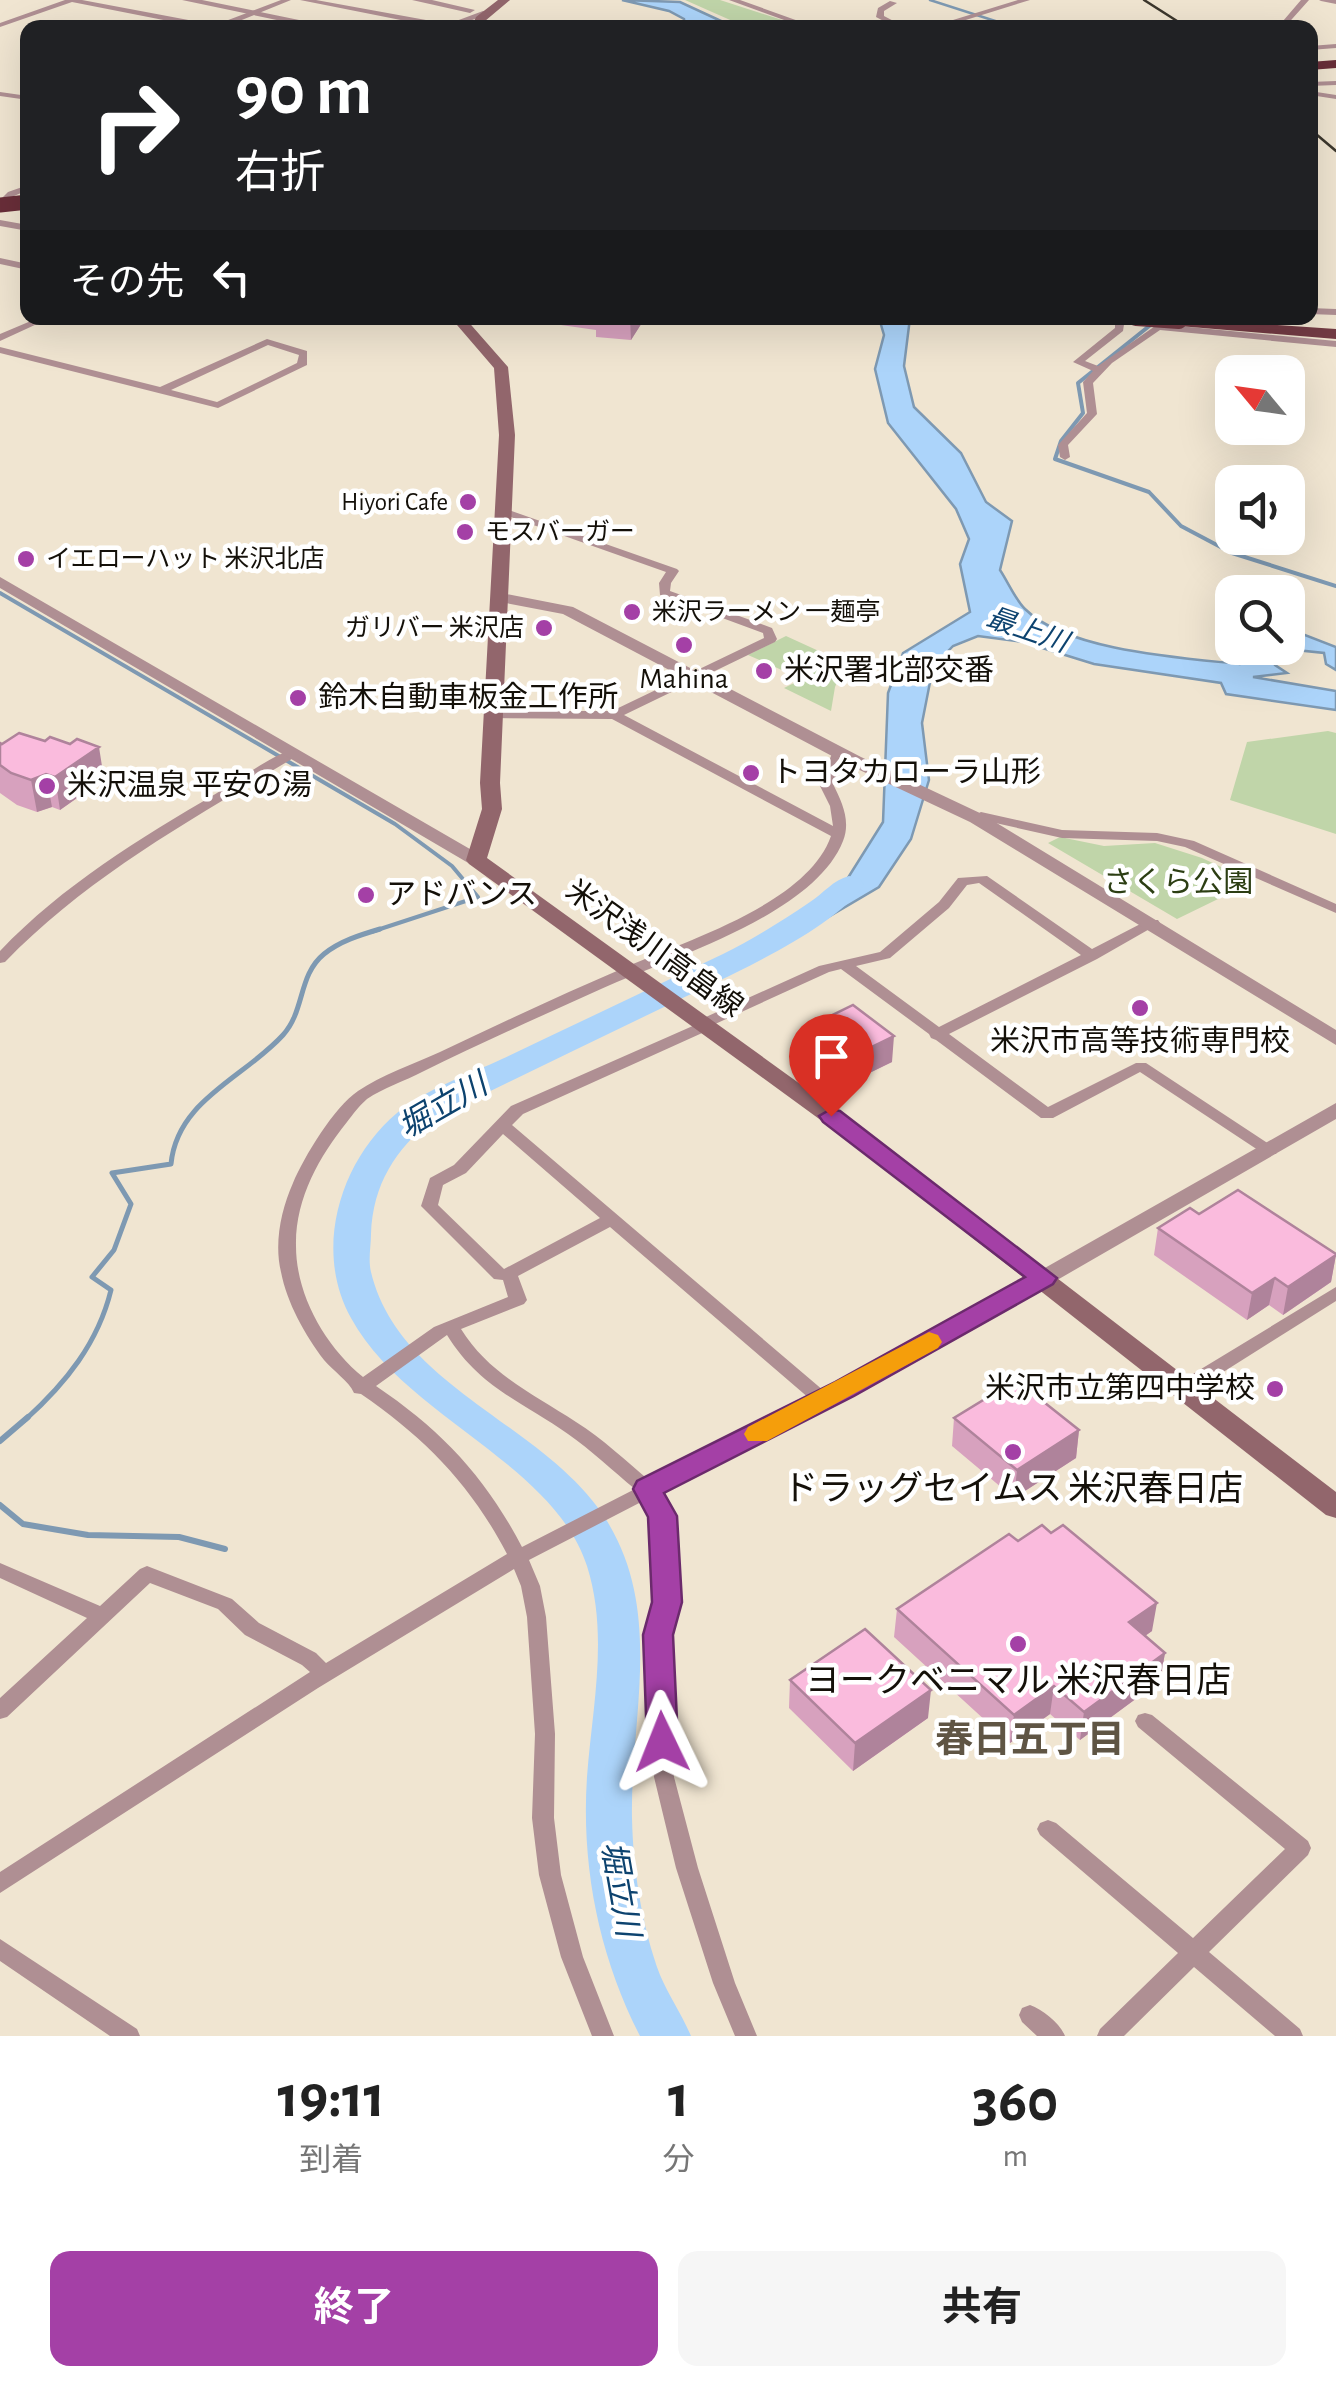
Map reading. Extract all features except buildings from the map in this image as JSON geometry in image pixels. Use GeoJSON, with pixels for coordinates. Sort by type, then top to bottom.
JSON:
{"type":"FeatureCollection","features":[{"type":"Feature","properties":{"kind":"highway"},"geometry":{"type":"LineString","coordinates":[[1180,325],[1336,334]]}},
{"type":"Feature","properties":{"kind":"main road"},"geometry":{"type":"LineString","coordinates":[[481,20],[505,0]]}},
{"type":"Feature","properties":{"kind":"main road"},"geometry":{"type":"LineString","coordinates":[[464,325],[501,367],[507,435],[490,783],[492,809],[476,860]]}},
{"type":"Feature","properties":{"kind":"main road","name":"米沢浅川高畠線"},"geometry":{"type":"LineString","coordinates":[[476,860],[1044,1278],[1336,1507]]}},
{"type":"Feature","properties":{"kind":"street"},"geometry":{"type":"LineString","coordinates":[[0,26],[72,0],[176,20]]}},
{"type":"Feature","properties":{"kind":"street"},"geometry":{"type":"LineString","coordinates":[[187,0],[294,20]]}},
{"type":"Feature","properties":{"kind":"street"},"geometry":{"type":"LineString","coordinates":[[236,20],[288,0]]}},
{"type":"Feature","properties":{"kind":"street"},"geometry":{"type":"LineString","coordinates":[[304,0],[409,20]]}},
{"type":"Feature","properties":{"kind":"street"},"geometry":{"type":"LineString","coordinates":[[417,0],[486,13]]}},
{"type":"Feature","properties":{"kind":"street"},"geometry":{"type":"LineString","coordinates":[[733,0],[792,20]]}},
{"type":"Feature","properties":{"kind":"street"},"geometry":{"type":"LineString","coordinates":[[957,20],[1026,0]]}},
{"type":"Feature","properties":{"kind":"street"},"geometry":{"type":"LineString","coordinates":[[1287,20],[1305,0]]}},
{"type":"Feature","properties":{"kind":"street"},"geometry":{"type":"LineString","coordinates":[[1323,0],[1336,2]]}},
{"type":"Feature","properties":{"kind":"street"},"geometry":{"type":"LineString","coordinates":[[888,20],[880,16],[881,10],[893,2]]}},
{"type":"Feature","properties":{"kind":"street"},"geometry":{"type":"LineString","coordinates":[[0,338],[29,325]]}},
{"type":"Feature","properties":{"kind":"street"},"geometry":{"type":"LineString","coordinates":[[1094,369],[1078,362],[1124,325]]}},
{"type":"Feature","properties":{"kind":"street"},"geometry":{"type":"LineString","coordinates":[[1065,457],[1064,445],[1092,414],[1087,385],[1094,369],[1161,325]]}},
{"type":"Feature","properties":{"kind":"street"},"geometry":{"type":"LineString","coordinates":[[1172,325],[1336,344]]}},
{"type":"Feature","properties":{"kind":"street"},"geometry":{"type":"LineString","coordinates":[[0,350],[161,391],[218,405],[302,365],[304,353],[267,342],[161,391]]}},
{"type":"Feature","properties":{"kind":"street"},"geometry":{"type":"LineString","coordinates":[[496,715],[614,715],[771,640],[768,631],[664,593],[673,571],[506,512]]}},
{"type":"Feature","properties":{"kind":"street"},"geometry":{"type":"LineString","coordinates":[[0,582],[476,860]]}},
{"type":"Feature","properties":{"kind":"street"},"geometry":{"type":"LineString","coordinates":[[501,598],[567,610],[847,756],[976,818],[1153,923],[1336,1039]]}},
{"type":"Feature","properties":{"kind":"street"},"geometry":{"type":"LineString","coordinates":[[614,715],[839,835]]}},
{"type":"Feature","properties":{"kind":"street"},"geometry":{"type":"LineString","coordinates":[[0,959],[31,924],[86,882],[290,754]]}},
{"type":"Feature","properties":{"kind":"street"},"geometry":{"type":"LineString","coordinates":[[603,2036],[578,1981],[552,1891],[543,1816],[545,1732],[536,1612],[528,1577],[476,1484],[430,1435],[360,1388],[318,1343],[288,1266],[290,1222],[299,1185],[313,1155],[330,1128],[361,1096],[633,977],[774,904],[821,867],[839,835],[842,813],[826,784],[847,756]]}},
{"type":"Feature","properties":{"kind":"street"},"geometry":{"type":"LineString","coordinates":[[976,818],[1062,834],[1108,839],[1156,837],[1188,844],[1336,909]]}},
{"type":"Feature","properties":{"kind":"street"},"geometry":{"type":"LineString","coordinates":[[612,1219],[500,1276],[429,1206],[436,1182],[460,1169],[518,1110],[824,969],[885,955],[944,906],[963,881],[982,879],[1092,956]]}},
{"type":"Feature","properties":{"kind":"street"},"geometry":{"type":"LineString","coordinates":[[936,1035],[1153,923]]}},
{"type":"Feature","properties":{"kind":"street"},"geometry":{"type":"LineString","coordinates":[[846,966],[1046,1114],[1141,1066],[1270,1150]]}},
{"type":"Feature","properties":{"kind":"street"},"geometry":{"type":"LineString","coordinates":[[0,1884],[325,1674],[517,1558],[823,1400],[1336,1110]]}},
{"type":"Feature","properties":{"kind":"street"},"geometry":{"type":"LineString","coordinates":[[503,1126],[823,1400]]}},
{"type":"Feature","properties":{"kind":"street"},"geometry":{"type":"LineString","coordinates":[[360,1388],[445,1330],[518,1300],[509,1274]]}},
{"type":"Feature","properties":{"kind":"street"},"geometry":{"type":"LineString","coordinates":[[1184,1388],[1336,1293]]}},
{"type":"Feature","properties":{"kind":"street"},"geometry":{"type":"LineString","coordinates":[[445,1330],[507,1388],[574,1429],[648,1489],[663,1516],[667,1602],[658,1635],[664,1777],[686,1868],[746,2036]]}},
{"type":"Feature","properties":{"kind":"street"},"geometry":{"type":"LineString","coordinates":[[0,1570],[102,1616]]}},
{"type":"Feature","properties":{"kind":"street"},"geometry":{"type":"LineString","coordinates":[[0,1711],[147,1574],[225,1604],[252,1629],[308,1659],[325,1674]]}},
{"type":"Feature","properties":{"kind":"street"},"geometry":{"type":"LineString","coordinates":[[1108,2036],[1300,1848],[1146,1721]]}},
{"type":"Feature","properties":{"kind":"street"},"geometry":{"type":"LineString","coordinates":[[1048,1830],[1292,2036]]}},
{"type":"Feature","properties":{"kind":"street"},"geometry":{"type":"LineString","coordinates":[[0,1948],[129,2036]]}},
{"type":"Feature","properties":{"kind":"street"},"geometry":{"type":"LineString","coordinates":[[1030,2016],[1054,2036]]}},
{"type":"Feature","properties":{"kind":"green space"},"geometry":{"type":"Polygon","coordinates":[[[685,0],[720,0],[782,20],[730,20],[685,0]]]}},
{"type":"Feature","properties":{"kind":"green space"},"geometry":{"type":"Polygon","coordinates":[[[786,636],[845,663],[831,711],[784,688],[802,679],[748,655],[786,636]]]}},
{"type":"Feature","properties":{"kind":"green space"},"geometry":{"type":"Polygon","coordinates":[[[1336,733],[1336,834],[1230,800],[1247,742],[1336,733]]]}},
{"type":"Feature","properties":{"kind":"green space","name":"さくら公園"},"geometry":{"type":"Polygon","coordinates":[[[1060,837],[1104,846],[1155,843],[1202,858],[1253,882],[1177,919],[1048,843],[1060,837]]]}},
{"type":"Feature","properties":{"kind":"water"},"geometry":{"type":"Polygon","coordinates":[[[622,0],[680,2],[719,20],[684,20],[669,11],[622,0]]]}},
{"type":"Feature","properties":{"kind":"water","name":"最上川"},"geometry":{"type":"Polygon","coordinates":[[[881,325],[909,325],[904,366],[914,407],[961,453],[986,502],[1012,521],[1000,570],[1025,609],[1068,634],[1127,650],[1215,661],[1215,665],[1275,665],[1287,673],[1253,677],[1336,691],[1336,710],[1226,694],[1221,683],[1094,664],[1023,642],[978,636],[953,646],[933,667],[922,723],[929,780],[911,839],[879,887],[791,939],[846,881],[883,822],[888,693],[903,653],[970,612],[960,564],[969,539],[956,509],[888,423],[875,369],[884,335],[881,325]]]}},
{"type":"Feature","properties":{"kind":"water"},"geometry":{"type":"Polygon","coordinates":[[[1305,635],[1336,647],[1336,670],[1326,664],[1324,653],[1305,651],[1305,635]]]}},
{"type":"Feature","properties":{"kind":"waterway"},"geometry":{"type":"LineString","coordinates":[[930,0],[992,20]]}},
{"type":"Feature","properties":{"kind":"waterway"},"geometry":{"type":"LineString","coordinates":[[1150,325],[1078,383],[1083,413],[1061,441],[1055,459],[1149,492],[1181,526],[1232,553],[1336,586]]}},
{"type":"Feature","properties":{"kind":"waterway"},"geometry":{"type":"LineString","coordinates":[[0,593],[395,824],[452,866],[478,897],[371,932]]}},
{"type":"Feature","properties":{"kind":"waterway","name":"堀立川"},"geometry":{"type":"LineString","coordinates":[[666,2036],[631,1959],[614,1877],[609,1819],[620,1636],[607,1565],[591,1530],[561,1492],[435,1390],[396,1354],[367,1314],[351,1269],[354,1215],[364,1181],[377,1156],[421,1111],[758,949],[826,905],[849,885]]}},
{"type":"Feature","properties":{"kind":"waterway"},"geometry":{"type":"LineString","coordinates":[[25,1420],[78,1361],[105,1309],[111,1290],[92,1277],[114,1250],[131,1204],[112,1173],[171,1164],[176,1142],[199,1106],[283,1035],[295,1015],[310,972],[324,954],[380,929]]}},
{"type":"Feature","properties":{"kind":"waterway"},"geometry":{"type":"LineString","coordinates":[[0,1441],[28,1417]]}},
{"type":"Feature","properties":{"kind":"waterway"},"geometry":{"type":"LineString","coordinates":[[0,1505],[23,1524],[88,1535],[179,1537],[225,1549]]}},
{"type":"Feature","properties":{"kind":"railway"},"geometry":{"type":"LineString","coordinates":[[1144,0],[1175,20]]}},
{"type":"Feature","properties":{"kind":"railway"},"geometry":{"type":"LineString","coordinates":[[1318,136],[1336,151]]}},
{"type":"Feature","properties":{"kind":"slow traffic"},"geometry":{"type":"LineString","coordinates":[[758,1434],[929,1342]]}},
{"type":"Feature","properties":{"kind":"place","name":"Hiyori Cafe"},"geometry":{"type":"Point","coordinates":[468,502]}},
{"type":"Feature","properties":{"kind":"place","name":"モスバーガー"},"geometry":{"type":"Point","coordinates":[465,532]}},
{"type":"Feature","properties":{"kind":"place","name":"イエローハット 米沢北店"},"geometry":{"type":"Point","coordinates":[26,559]}},
{"type":"Feature","properties":{"kind":"place","name":"米沢ラーメン 一麺亭"},"geometry":{"type":"Point","coordinates":[632,612]}},
{"type":"Feature","properties":{"kind":"place","name":"ガリバー 米沢店"},"geometry":{"type":"Point","coordinates":[544,628]}},
{"type":"Feature","properties":{"kind":"place","name":"Mahina"},"geometry":{"type":"Point","coordinates":[684,645]}},
{"type":"Feature","properties":{"kind":"place","name":"米沢署北部交番"},"geometry":{"type":"Point","coordinates":[764,671]}},
{"type":"Feature","properties":{"kind":"place","name":"鈴木自動車板金工作所"},"geometry":{"type":"Point","coordinates":[298,698]}},
{"type":"Feature","properties":{"kind":"place","name":"トヨタカローラ山形"},"geometry":{"type":"Point","coordinates":[751,773]}},
{"type":"Feature","properties":{"kind":"place","name":"米沢温泉 平安の湯"},"geometry":{"type":"Point","coordinates":[47,786]}},
{"type":"Feature","properties":{"kind":"place","name":"アドバンス"},"geometry":{"type":"Point","coordinates":[366,895]}},
{"type":"Feature","properties":{"kind":"place","name":"米沢市高等技術専門校"},"geometry":{"type":"Point","coordinates":[1140,1008]}},
{"type":"Feature","properties":{"kind":"place","name":"米沢市立第四中学校"},"geometry":{"type":"Point","coordinates":[1275,1389]}},
{"type":"Feature","properties":{"kind":"place","name":"ドラッグセイムス 米沢春日店"},"geometry":{"type":"Point","coordinates":[1013,1452]}},
{"type":"Feature","properties":{"kind":"place","name":"ヨークベニマル 米沢春日店"},"geometry":{"type":"Point","coordinates":[1018,1644]}},
{"type":"Feature","properties":{"kind":"district","name":"春日五丁目"},"geometry":{"type":"Point","coordinates":[1030,1741]}},
{"type":"Feature","properties":{"kind":"route"},"geometry":{"type":"LineString","coordinates":[[662,1742],[658,1635],[667,1602],[663,1516],[648,1489],[844,1389],[1044,1278],[831,1116]]}}]}
